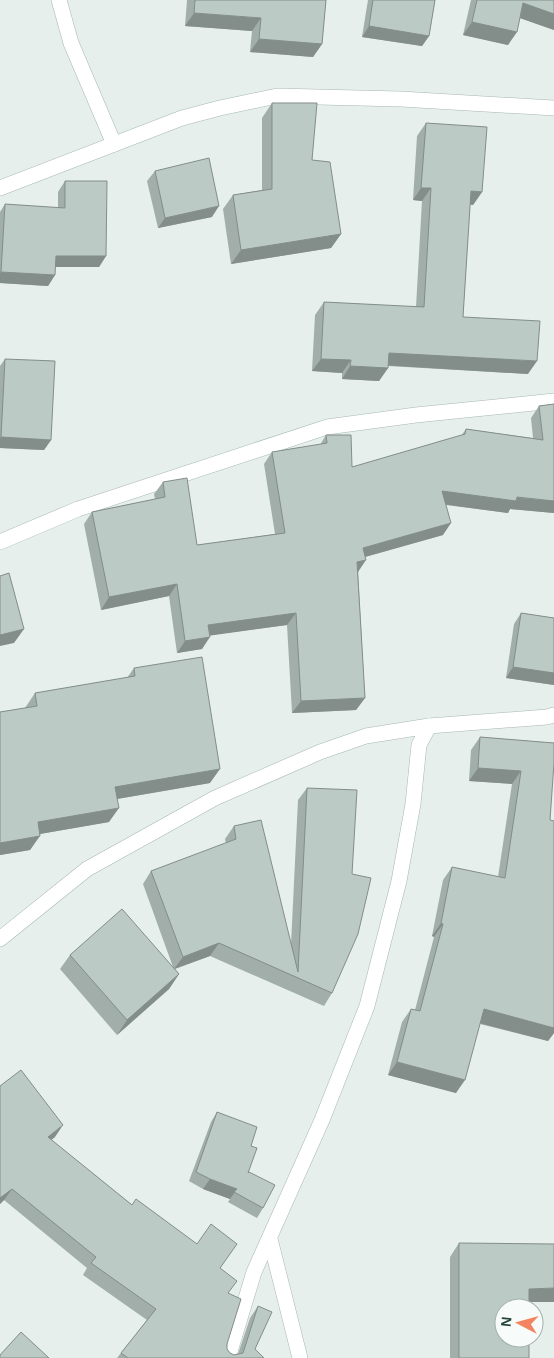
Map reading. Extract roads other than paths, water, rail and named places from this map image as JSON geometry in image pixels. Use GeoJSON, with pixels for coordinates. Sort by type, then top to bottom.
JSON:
{"type":"FeatureCollection","features":[{"type":"Feature","properties":{"kind":"street"},"geometry":{"type":"LineString","coordinates":[[59,0],[71,43],[114,144]]}},
{"type":"Feature","properties":{"kind":"street"},"geometry":{"type":"LineString","coordinates":[[0,188],[182,118],[277,96],[401,99],[554,108]]}},
{"type":"Feature","properties":{"kind":"street"},"geometry":{"type":"LineString","coordinates":[[0,542],[78,509],[327,427],[416,415],[554,401]]}},
{"type":"Feature","properties":{"kind":"street"},"geometry":{"type":"LineString","coordinates":[[0,939],[88,869],[215,798],[320,752],[366,736],[429,726],[554,715]]}},
{"type":"Feature","properties":{"kind":"street"},"geometry":{"type":"LineString","coordinates":[[228,1358],[254,1272],[322,1120],[366,1006],[399,881],[413,804],[418,745],[429,726]]}},
{"type":"Feature","properties":{"kind":"street"},"geometry":{"type":"LineString","coordinates":[[270,1239],[300,1358]]}}]}
